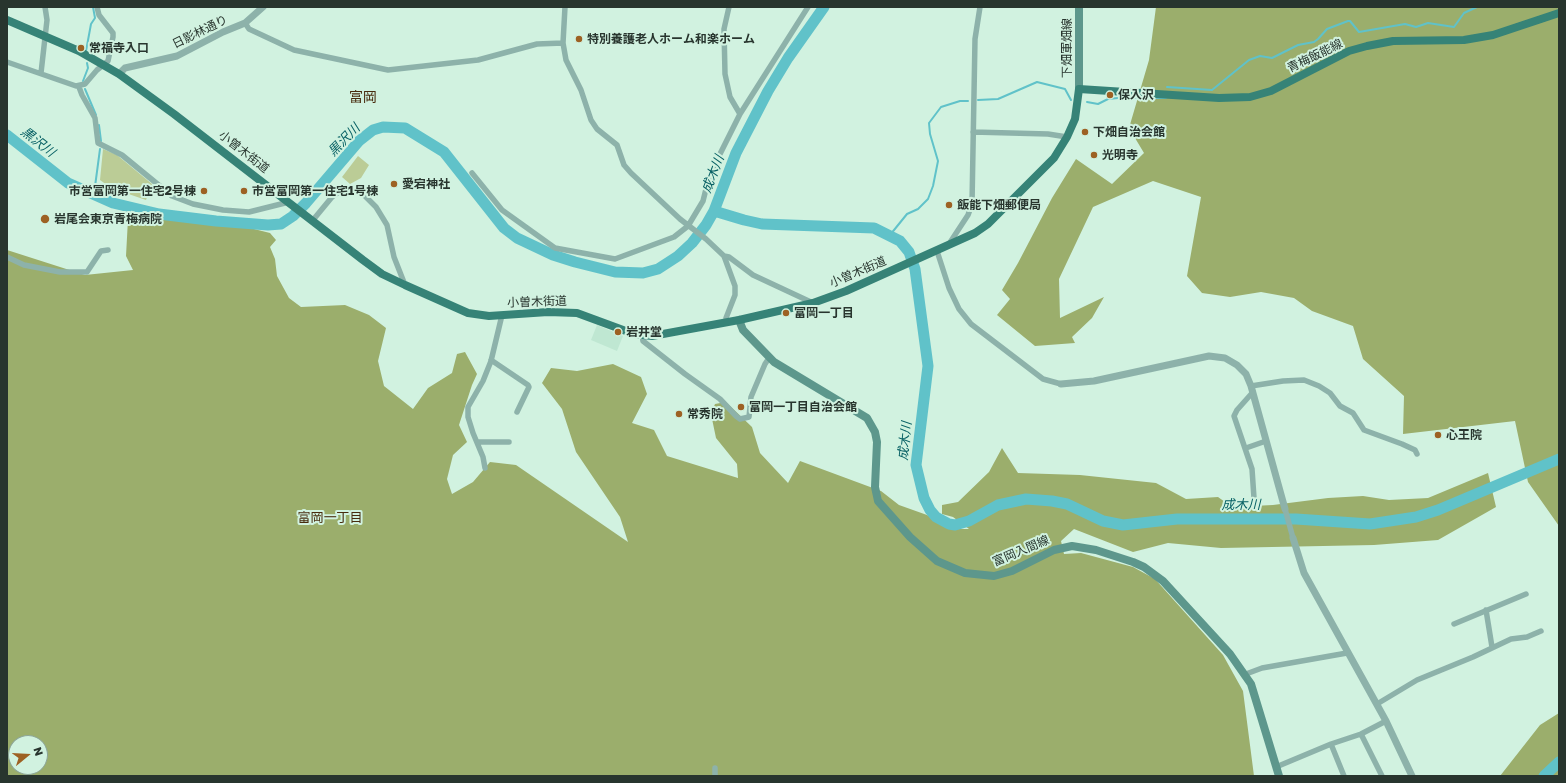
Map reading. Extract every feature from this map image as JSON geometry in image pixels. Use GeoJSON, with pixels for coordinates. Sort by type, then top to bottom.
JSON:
{"type":"FeatureCollection","features":[{"type":"Feature","properties":{"kind":"main road","name":"下畑軍畑線"},"geometry":{"type":"LineString","coordinates":[[1079,7],[1079,89]]}},
{"type":"Feature","properties":{"kind":"main road","name":"青梅飯能線"},"geometry":{"type":"LineString","coordinates":[[1079,89],[1219,98],[1250,97],[1271,91],[1350,51],[1367,46],[1393,41],[1464,40],[1493,35],[1559,13]]}},
{"type":"Feature","properties":{"kind":"main road","name":"小曽木街道"},"geometry":{"type":"LineString","coordinates":[[7,20],[105,65],[119,74],[382,274],[468,313],[502,315],[548,312],[577,313],[628,332],[642,335],[664,334],[739,320],[813,303],[846,291],[948,247],[975,233],[988,224],[1054,158],[1067,137],[1076,114],[1079,89]]}},
{"type":"Feature","properties":{"kind":"main road","name":"富岡入間線"},"geometry":{"type":"LineString","coordinates":[[739,320],[743,330],[769,358],[867,418],[875,432],[877,442],[875,487],[878,501],[910,538],[937,560],[965,573],[994,576],[1012,571],[1044,554],[1064,547],[1072,546],[1096,550],[1133,562],[1144,567],[1163,581],[1246,674],[1255,693],[1279,776]]}},
{"type":"Feature","properties":{"kind":"street"},"geometry":{"type":"LineString","coordinates":[[41,73],[47,20],[45,7]]}},
{"type":"Feature","properties":{"kind":"street"},"geometry":{"type":"LineString","coordinates":[[7,62],[79,87],[85,84],[97,70],[105,65],[109,55],[113,33],[99,15],[96,7]]}},
{"type":"Feature","properties":{"kind":"street","name":"日影林通り"},"geometry":{"type":"LineString","coordinates":[[119,74],[125,68],[177,56],[222,32],[245,23],[263,7]]}},
{"type":"Feature","properties":{"kind":"street"},"geometry":{"type":"LineString","coordinates":[[565,7],[563,43],[566,60],[581,90],[593,126],[617,145],[624,165],[631,174],[688,226],[706,239],[724,256],[735,286],[735,295],[726,318],[727,322]]}},
{"type":"Feature","properties":{"kind":"street"},"geometry":{"type":"LineString","coordinates":[[729,7],[724,29],[725,74],[730,97],[740,114]]}},
{"type":"Feature","properties":{"kind":"street"},"geometry":{"type":"LineString","coordinates":[[472,173],[502,210],[555,248],[615,259],[674,237],[688,226],[703,201],[708,181],[716,160],[740,114],[808,7]]}},
{"type":"Feature","properties":{"kind":"street"},"geometry":{"type":"LineString","coordinates":[[948,247],[970,210],[974,39],[980,7]]}},
{"type":"Feature","properties":{"kind":"street"},"geometry":{"type":"LineString","coordinates":[[245,23],[249,29],[294,50],[388,70],[478,60],[537,44],[563,43]]}},
{"type":"Feature","properties":{"kind":"street"},"geometry":{"type":"LineString","coordinates":[[79,87],[95,118],[98,143],[122,155],[172,196],[193,204],[223,210],[249,212],[290,203]]}},
{"type":"Feature","properties":{"kind":"street"},"geometry":{"type":"LineString","coordinates":[[973,132],[1048,134],[1067,137]]}},
{"type":"Feature","properties":{"kind":"street"},"geometry":{"type":"LineString","coordinates":[[310,218],[337,193],[348,191],[362,193],[376,207],[387,225],[394,257],[405,285]]}},
{"type":"Feature","properties":{"kind":"street"},"geometry":{"type":"LineString","coordinates":[[7,257],[24,265],[60,272],[87,272],[101,251],[108,250]]}},
{"type":"Feature","properties":{"kind":"street"},"geometry":{"type":"LineString","coordinates":[[934,252],[959,309],[971,324],[1043,379],[1061,384],[1094,381],[1210,356],[1225,358],[1237,365],[1246,374],[1252,389],[1304,573],[1386,721],[1412,776]]}},
{"type":"Feature","properties":{"kind":"street"},"geometry":{"type":"LineString","coordinates":[[724,256],[729,257],[753,274],[813,303]]}},
{"type":"Feature","properties":{"kind":"street"},"geometry":{"type":"LineString","coordinates":[[485,468],[478,442],[473,434],[468,408],[483,381],[492,360],[502,315]]}},
{"type":"Feature","properties":{"kind":"street"},"geometry":{"type":"LineString","coordinates":[[642,335],[644,341],[685,374],[720,399],[740,419],[749,417],[751,397],[769,358]]}},
{"type":"Feature","properties":{"kind":"street"},"geometry":{"type":"LineString","coordinates":[[492,360],[528,385],[517,412]]}},
{"type":"Feature","properties":{"kind":"street"},"geometry":{"type":"LineString","coordinates":[[1254,498],[1252,469],[1234,416],[1252,389],[1283,381],[1304,380],[1319,386],[1330,393],[1340,406],[1353,413],[1364,430],[1402,444],[1415,450],[1417,454]]}},
{"type":"Feature","properties":{"kind":"street"},"geometry":{"type":"LineString","coordinates":[[1246,448],[1266,441]]}},
{"type":"Feature","properties":{"kind":"street"},"geometry":{"type":"LineString","coordinates":[[478,442],[509,442]]}},
{"type":"Feature","properties":{"kind":"street"},"geometry":{"type":"LineString","coordinates":[[1454,624],[1526,594]]}},
{"type":"Feature","properties":{"kind":"street"},"geometry":{"type":"LineString","coordinates":[[1486,610],[1492,647]]}},
{"type":"Feature","properties":{"kind":"street"},"geometry":{"type":"LineString","coordinates":[[1376,704],[1417,680],[1473,658],[1492,647],[1511,639],[1527,637],[1541,631]]}},
{"type":"Feature","properties":{"kind":"street"},"geometry":{"type":"LineString","coordinates":[[1246,674],[1262,668],[1347,653]]}},
{"type":"Feature","properties":{"kind":"street"},"geometry":{"type":"LineString","coordinates":[[1276,767],[1331,744],[1361,734],[1386,721]]}},
{"type":"Feature","properties":{"kind":"street"},"geometry":{"type":"LineString","coordinates":[[1361,734],[1382,776]]}},
{"type":"Feature","properties":{"kind":"street"},"geometry":{"type":"LineString","coordinates":[[1331,744],[1344,776]]}},
{"type":"Feature","properties":{"kind":"street"},"geometry":{"type":"LineString","coordinates":[[715,768],[715,776]]}},
{"type":"Feature","properties":{"kind":"shaded area"},"geometry":{"type":"Polygon","coordinates":[[[103,149],[117,155],[152,184],[146,200],[111,188],[100,180],[103,149]]]}},
{"type":"Feature","properties":{"kind":"shaded area"},"geometry":{"type":"Polygon","coordinates":[[[358,156],[369,165],[361,178],[350,184],[342,177],[358,156]]]}},
{"type":"Feature","properties":{"kind":"shaded area"},"geometry":{"type":"Polygon","coordinates":[[[597,325],[623,336],[617,351],[591,340],[597,325]]]}},
{"type":"Feature","properties":{"kind":"green space"},"geometry":{"type":"Polygon","coordinates":[[[1156,7],[1559,7],[1559,526],[1528,482],[1515,421],[1403,434],[1404,396],[1363,359],[1353,326],[1312,311],[1294,298],[1261,292],[1230,297],[1202,293],[1187,276],[1201,197],[1153,181],[1093,207],[1059,279],[1060,318],[1104,297],[1092,318],[1072,337],[1075,343],[1035,346],[997,315],[1010,299],[1002,290],[1052,198],[1076,159],[1112,184],[1144,153],[1129,128],[1149,60],[1156,7]]]}},
{"type":"Feature","properties":{"kind":"green space"},"geometry":{"type":"Polygon","coordinates":[[[148,213],[242,226],[270,233],[276,240],[270,247],[275,259],[277,276],[289,298],[301,307],[345,305],[369,315],[386,328],[378,361],[384,386],[413,409],[428,388],[452,373],[457,354],[465,352],[477,374],[459,425],[467,442],[453,455],[447,479],[452,494],[473,482],[490,462],[516,465],[628,542],[620,517],[576,452],[562,409],[542,383],[551,368],[577,371],[613,364],[641,377],[647,394],[632,423],[654,430],[667,456],[738,478],[737,464],[716,438],[711,414],[715,404],[726,402],[752,427],[760,453],[788,483],[800,461],[881,491],[899,505],[927,515],[950,529],[969,529],[953,517],[942,514],[942,505],[958,502],[989,472],[1002,448],[1018,473],[1080,475],[1156,483],[1186,499],[1218,497],[1232,507],[1273,505],[1328,498],[1363,496],[1389,500],[1428,498],[1488,473],[1496,507],[1438,540],[1374,545],[1221,548],[1168,543],[1133,552],[1074,529],[1061,541],[1064,554],[1081,553],[1133,567],[1155,579],[1223,655],[1243,691],[1254,776],[7,776],[7,250],[85,275],[133,270],[126,256],[128,219],[148,213]]]}},
{"type":"Feature","properties":{"kind":"green space"},"geometry":{"type":"Polygon","coordinates":[[[1559,713],[1559,776],[1500,776],[1540,725],[1559,713]]]}},
{"type":"Feature","properties":{"kind":"waterway"},"geometry":{"type":"LineString","coordinates":[[86,51],[91,24],[95,18],[93,7]]}},
{"type":"Feature","properties":{"kind":"waterway","name":"黒沢川"},"geometry":{"type":"LineString","coordinates":[[7,135],[68,183],[113,203],[159,214],[216,221],[268,225],[281,224],[293,216],[359,141],[373,130],[383,127],[405,128],[444,152],[504,228],[517,238],[553,255],[575,262],[615,272],[643,273],[658,269],[678,256],[692,243],[706,225],[714,211],[736,153],[768,91],[788,58],[824,7]]}},
{"type":"Feature","properties":{"kind":"waterway"},"geometry":{"type":"LineString","coordinates":[[1167,87],[1212,90],[1249,60],[1260,56],[1272,58],[1298,45],[1314,42],[1327,29],[1348,21],[1350,21],[1359,32],[1405,24],[1416,27],[1428,23],[1454,27],[1464,13],[1477,7]]}},
{"type":"Feature","properties":{"kind":"waterway"},"geometry":{"type":"LineString","coordinates":[[83,81],[88,68],[87,63]]}},
{"type":"Feature","properties":{"kind":"waterway"},"geometry":{"type":"LineString","coordinates":[[978,100],[998,99],[1037,82],[1065,89],[1071,100]]}},
{"type":"Feature","properties":{"kind":"waterway"},"geometry":{"type":"LineString","coordinates":[[85,89],[96,115]]}},
{"type":"Feature","properties":{"kind":"waterway"},"geometry":{"type":"LineString","coordinates":[[1087,102],[1098,104],[1108,99],[1118,98],[1166,98]]}},
{"type":"Feature","properties":{"kind":"waterway"},"geometry":{"type":"LineString","coordinates":[[890,235],[907,214],[918,209],[928,199],[933,186],[938,161],[930,134],[929,123],[941,107],[960,101],[968,101]]}},
{"type":"Feature","properties":{"kind":"waterway"},"geometry":{"type":"LineString","coordinates":[[99,125],[101,141]]}},
{"type":"Feature","properties":{"kind":"waterway"},"geometry":{"type":"LineString","coordinates":[[94,194],[100,149]]}},
{"type":"Feature","properties":{"kind":"waterway","name":"成木川"},"geometry":{"type":"LineString","coordinates":[[714,211],[762,224],[874,228],[900,241],[909,252],[915,269],[928,366],[916,465],[924,498],[930,510],[936,517],[949,524],[955,525],[969,521],[998,505],[1026,499],[1067,504],[1103,521],[1123,525],[1177,519],[1296,519],[1370,524],[1416,517],[1438,510],[1559,459]]}},
{"type":"Feature","properties":{"kind":"waterway","name":"成木川"},"geometry":{"type":"LineString","coordinates":[[1544,776],[1559,762]]}},
{"type":"Feature","properties":{"kind":"place","name":"特別養護老人ホーム和楽ホーム"},"geometry":{"type":"Point","coordinates":[579,39]}},
{"type":"Feature","properties":{"kind":"place","name":"常福寺入口"},"geometry":{"type":"Point","coordinates":[81,48]}},
{"type":"Feature","properties":{"kind":"place","name":"保入沢"},"geometry":{"type":"Point","coordinates":[1110,95]}},
{"type":"Feature","properties":{"kind":"place","name":"下畑自治会館"},"geometry":{"type":"Point","coordinates":[1085,132]}},
{"type":"Feature","properties":{"kind":"place","name":"光明寺"},"geometry":{"type":"Point","coordinates":[1094,155]}},
{"type":"Feature","properties":{"kind":"place","name":"愛宕神社"},"geometry":{"type":"Point","coordinates":[394,184]}},
{"type":"Feature","properties":{"kind":"place","name":"市営富岡第一住宅2号棟"},"geometry":{"type":"Point","coordinates":[204,191]}},
{"type":"Feature","properties":{"kind":"place","name":"市営富岡第一住宅1号棟"},"geometry":{"type":"Point","coordinates":[244,191]}},
{"type":"Feature","properties":{"kind":"place","name":"飯能下畑郵便局"},"geometry":{"type":"Point","coordinates":[949,205]}},
{"type":"Feature","properties":{"kind":"place","name":"岩尾会東京青梅病院"},"geometry":{"type":"Point","coordinates":[45,219]}},
{"type":"Feature","properties":{"kind":"place","name":"富岡一丁目"},"geometry":{"type":"Point","coordinates":[786,313]}},
{"type":"Feature","properties":{"kind":"place","name":"岩井堂"},"geometry":{"type":"Point","coordinates":[618,332]}},
{"type":"Feature","properties":{"kind":"place","name":"富岡一丁目自治会館"},"geometry":{"type":"Point","coordinates":[741,407]}},
{"type":"Feature","properties":{"kind":"place","name":"常秀院"},"geometry":{"type":"Point","coordinates":[679,414]}},
{"type":"Feature","properties":{"kind":"place","name":"心王院"},"geometry":{"type":"Point","coordinates":[1438,435]}},
{"type":"Feature","properties":{"kind":"district","name":"富岡"},"geometry":{"type":"Point","coordinates":[363,98]}},
{"type":"Feature","properties":{"kind":"district","name":"富岡一丁目"},"geometry":{"type":"Point","coordinates":[330,518]}}]}
